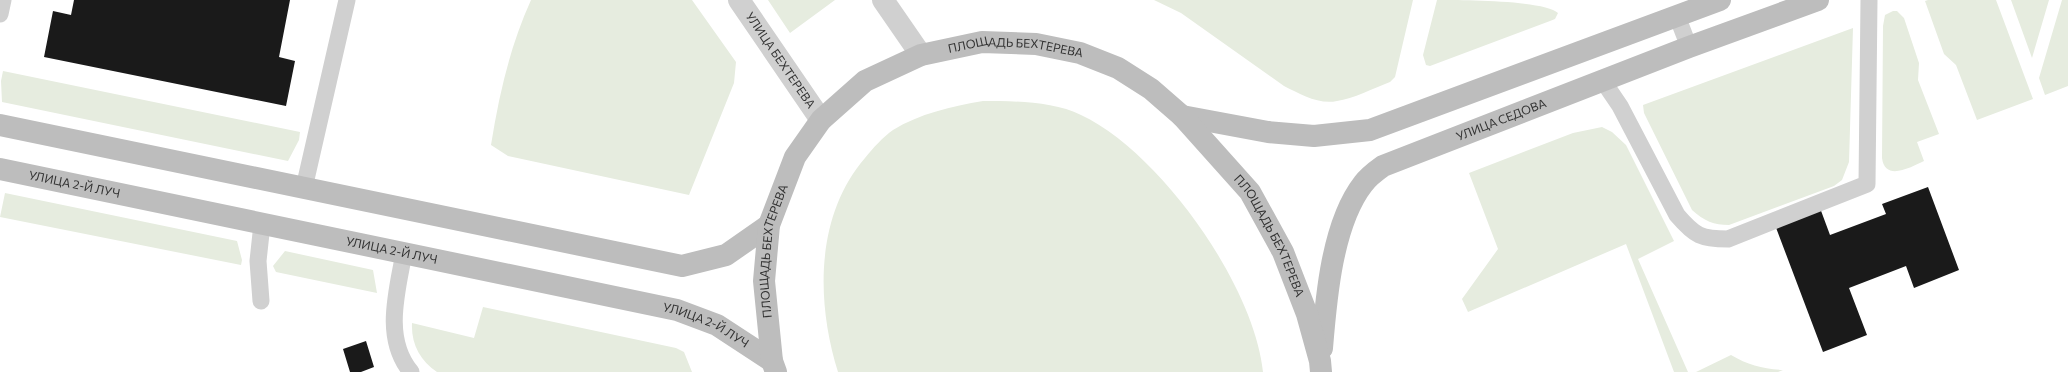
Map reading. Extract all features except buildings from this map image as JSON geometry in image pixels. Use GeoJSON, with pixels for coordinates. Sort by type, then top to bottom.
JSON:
{"type":"FeatureCollection","features":[{"type":"Feature","properties":{"kind":"main road"},"geometry":{"type":"LineString","coordinates":[[1182,116],[1268,132],[1314,136],[1370,130],[1720,0]]}},
{"type":"Feature","properties":{"kind":"main road","name":"УЛИЦА СЕДОВА"},"geometry":{"type":"LineString","coordinates":[[1321,367],[1332,263],[1348,210],[1363,184],[1383,166],[1818,0]]}},
{"type":"Feature","properties":{"kind":"main road","name":"ПЛОЩАДЬ БЕХТЕРЕВА"},"geometry":{"type":"LineString","coordinates":[[774,367],[764,281],[769,225],[795,156],[821,120],[865,81],[921,55],[982,42],[1036,44],[1080,53],[1118,68],[1144,85],[1182,116],[1250,192],[1283,252],[1307,314],[1321,367]]}},
{"type":"Feature","properties":{"kind":"main road"},"geometry":{"type":"LineString","coordinates":[[0,124],[682,266],[726,255],[769,225]]}},
{"type":"Feature","properties":{"kind":"main road","name":"УЛИЦА 2-Й ЛУЧ"},"geometry":{"type":"LineString","coordinates":[[0,169],[676,310],[717,325],[774,367]]}},
{"type":"Feature","properties":{"kind":"street","name":"УЛИЦА БЕХТЕРЕВА"},"geometry":{"type":"LineString","coordinates":[[739,0],[821,120]]}},
{"type":"Feature","properties":{"kind":"street"},"geometry":{"type":"LineString","coordinates":[[883,0],[921,55]]}},
{"type":"Feature","properties":{"kind":"lane"},"geometry":{"type":"LineString","coordinates":[[0,14],[3,0]]}},
{"type":"Feature","properties":{"kind":"lane"},"geometry":{"type":"LineString","coordinates":[[304,188],[347,0]]}},
{"type":"Feature","properties":{"kind":"lane"},"geometry":{"type":"LineString","coordinates":[[1603,81],[1620,106],[1677,215],[1690,231],[1708,239],[1728,239],[1867,184],[1869,0]]}},
{"type":"Feature","properties":{"kind":"lane"},"geometry":{"type":"LineString","coordinates":[[1677,16],[1689,48]]}},
{"type":"Feature","properties":{"kind":"lane"},"geometry":{"type":"LineString","coordinates":[[261,301],[258,261],[262,224]]}},
{"type":"Feature","properties":{"kind":"lane"},"geometry":{"type":"LineString","coordinates":[[404,253],[394,304],[394,335],[405,365],[411,372]]}},
{"type":"Feature","properties":{"kind":"shaded area"},"geometry":{"type":"Polygon","coordinates":[[[531,0],[692,0],[736,62],[734,83],[689,195],[508,156],[491,145],[506,71],[517,35],[531,0]]]}},
{"type":"Feature","properties":{"kind":"shaded area"},"geometry":{"type":"Polygon","coordinates":[[[768,0],[835,0],[790,33],[768,0]]]}},
{"type":"Feature","properties":{"kind":"shaded area"},"geometry":{"type":"Polygon","coordinates":[[[1154,0],[1413,0],[1395,77],[1390,82],[1357,96],[1330,102],[1310,98],[1284,86],[1181,13],[1154,0]]]}},
{"type":"Feature","properties":{"kind":"shaded area"},"geometry":{"type":"Polygon","coordinates":[[[1437,0],[1520,3],[1537,5],[1558,13],[1555,19],[1430,66],[1426,65],[1423,55],[1437,0]]]}},
{"type":"Feature","properties":{"kind":"shaded area"},"geometry":{"type":"Polygon","coordinates":[[[1996,0],[2033,99],[1977,120],[1956,65],[1944,54],[1925,1],[1996,0]]]}},
{"type":"Feature","properties":{"kind":"shaded area"},"geometry":{"type":"Polygon","coordinates":[[[2011,0],[2049,0],[2032,58],[2011,0]]]}},
{"type":"Feature","properties":{"kind":"shaded area"},"geometry":{"type":"Polygon","coordinates":[[[2062,0],[2068,0],[2068,86],[2045,95],[2039,78],[2062,0]]]}},
{"type":"Feature","properties":{"kind":"shaded area"},"geometry":{"type":"Polygon","coordinates":[[[1893,11],[1897,11],[1904,18],[1919,63],[1918,80],[1939,134],[1917,142],[1924,161],[1899,171],[1888,169],[1884,165],[1882,158],[1883,26],[1885,15],[1893,11]]]}},
{"type":"Feature","properties":{"kind":"shaded area"},"geometry":{"type":"Polygon","coordinates":[[[1853,28],[1849,162],[1842,180],[1834,186],[1729,225],[1709,222],[1692,210],[1644,113],[1643,105],[1853,28]]]}},
{"type":"Feature","properties":{"kind":"shaded area"},"geometry":{"type":"Polygon","coordinates":[[[3,71],[300,132],[299,140],[288,161],[2,102],[1,81],[3,71]]]}},
{"type":"Feature","properties":{"kind":"shaded area"},"geometry":{"type":"Polygon","coordinates":[[[983,101],[1046,104],[1070,110],[1111,133],[1142,159],[1171,190],[1198,225],[1222,262],[1242,300],[1256,337],[1263,372],[838,372],[826,317],[824,260],[829,233],[837,206],[849,181],[871,150],[893,130],[903,124],[936,111],[983,101]]]}},
{"type":"Feature","properties":{"kind":"shaded area"},"geometry":{"type":"Polygon","coordinates":[[[1602,127],[1612,132],[1626,145],[1674,241],[1638,259],[1688,372],[1674,372],[1626,244],[1468,312],[1462,299],[1498,249],[1469,173],[1573,133],[1602,127]]]}},
{"type":"Feature","properties":{"kind":"shaded area"},"geometry":{"type":"Polygon","coordinates":[[[5,193],[237,241],[242,260],[241,265],[0,217],[5,193]]]}},
{"type":"Feature","properties":{"kind":"shaded area"},"geometry":{"type":"Polygon","coordinates":[[[285,251],[373,270],[377,293],[276,272],[273,266],[285,251]]]}},
{"type":"Feature","properties":{"kind":"shaded area"},"geometry":{"type":"Polygon","coordinates":[[[483,307],[676,348],[684,352],[692,372],[437,372],[421,357],[413,338],[412,323],[474,338],[483,307]]]}},
{"type":"Feature","properties":{"kind":"shaded area"},"geometry":{"type":"Polygon","coordinates":[[[1731,355],[1756,366],[1783,370],[1778,372],[1696,372],[1731,355]]]}}]}
